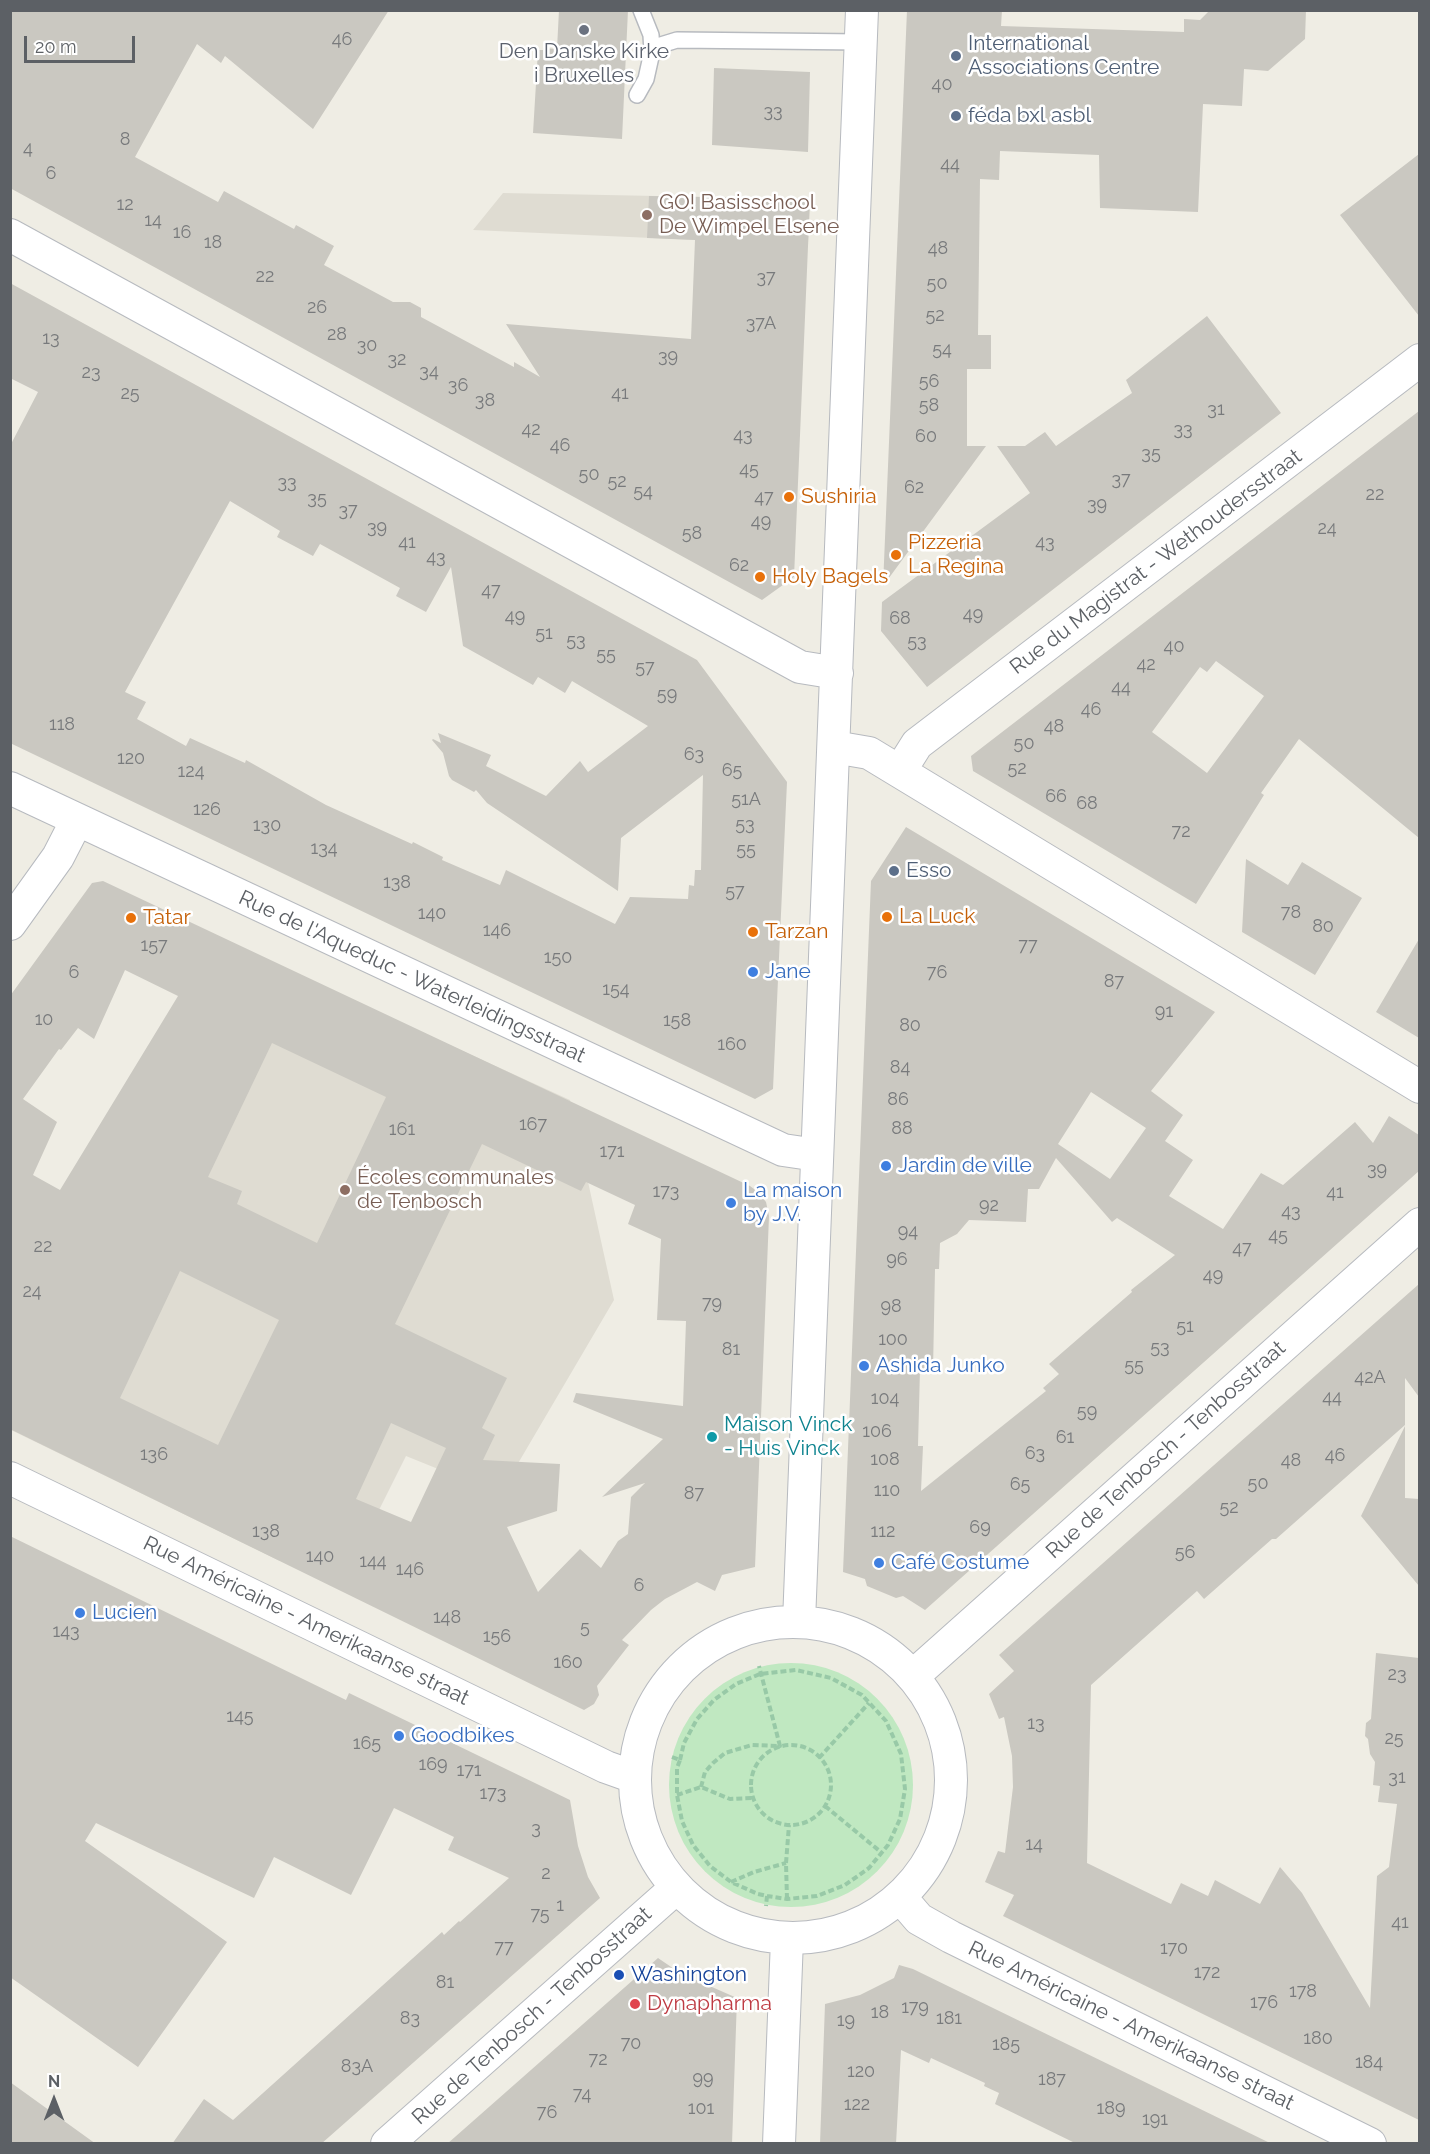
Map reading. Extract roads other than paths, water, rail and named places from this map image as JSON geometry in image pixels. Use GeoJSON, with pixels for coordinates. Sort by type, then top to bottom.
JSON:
{"type":"FeatureCollection","features":[{"type":"Feature","properties":{"kind":"street"},"geometry":{"type":"LineString","coordinates":[[799,1622],[862,10]]}},
{"type":"Feature","properties":{"kind":"street"},"geometry":{"type":"LineString","coordinates":[[10,235],[800,667],[837,673]]}},
{"type":"Feature","properties":{"kind":"street","name":"Rue du Magistrat - Wethoudersstraat"},"geometry":{"type":"LineString","coordinates":[[900,771],[917,744],[1419,360]]}},
{"type":"Feature","properties":{"kind":"street"},"geometry":{"type":"LineString","coordinates":[[834,747],[869,753],[900,771],[1419,1087]]}},
{"type":"Feature","properties":{"kind":"street","name":"Rue de l'Aqueduc - Waterleidingsstraat"},"geometry":{"type":"LineString","coordinates":[[10,788],[783,1150],[818,1155]]}},
{"type":"Feature","properties":{"kind":"street"},"geometry":{"type":"LineString","coordinates":[[10,924],[58,857],[76,820]]}},
{"type":"Feature","properties":{"kind":"street","name":"Rue de Tenbosch - Tenbosstraat"},"geometry":{"type":"LineString","coordinates":[[913,1676],[1419,1224]]}},
{"type":"Feature","properties":{"kind":"street","name":"Rue Américaine - Amerikaanse straat"},"geometry":{"type":"LineString","coordinates":[[10,1478],[606,1767],[634,1777]]}},
{"type":"Feature","properties":{"kind":"street"},"geometry":{"type":"LineString","coordinates":[[799,1622],[831,1626],[862,1637],[889,1653],[913,1676],[936,1710],[949,1748],[951,1795],[945,1829],[927,1866],[901,1898],[867,1921],[828,1935],[787,1939],[744,1932],[705,1912],[676,1888],[653,1854],[639,1817],[634,1777],[639,1742],[652,1708],[672,1678],[698,1653],[729,1636],[746,1630],[776,1623],[799,1622]]}},
{"type":"Feature","properties":{"kind":"street","name":"Rue de Tenbosch - Tenbosstraat"},"geometry":{"type":"LineString","coordinates":[[387,2144],[676,1888]]}},
{"type":"Feature","properties":{"kind":"street","name":"Rue Américaine - Amerikaanse straat"},"geometry":{"type":"LineString","coordinates":[[901,1898],[919,1919],[951,1937],[1370,2144]]}},
{"type":"Feature","properties":{"kind":"street"},"geometry":{"type":"LineString","coordinates":[[779,2144],[787,1939]]}},
{"type":"Feature","properties":{"kind":"lane"},"geometry":{"type":"LineString","coordinates":[[637,95],[646,79],[651,48],[651,35],[641,10]]}},
{"type":"Feature","properties":{"kind":"lane"},"geometry":{"type":"LineString","coordinates":[[651,48],[677,40],[861,42]]}},
{"type":"Feature","properties":{"kind":"place","name":"Den Danske Kirke i Bruxelles"},"geometry":{"type":"Point","coordinates":[584,30]}},
{"type":"Feature","properties":{"kind":"place","name":"International Associations Centre"},"geometry":{"type":"Point","coordinates":[956,56]}},
{"type":"Feature","properties":{"kind":"place","name":"féda bxl asbl"},"geometry":{"type":"Point","coordinates":[956,116]}},
{"type":"Feature","properties":{"kind":"place","name":"GO! Basisschool De Wimpel Elsene"},"geometry":{"type":"Point","coordinates":[647,215]}},
{"type":"Feature","properties":{"kind":"place","name":"Sushiria"},"geometry":{"type":"Point","coordinates":[789,497]}},
{"type":"Feature","properties":{"kind":"place","name":"Pizzeria La Regina"},"geometry":{"type":"Point","coordinates":[896,555]}},
{"type":"Feature","properties":{"kind":"place","name":"Holy Bagels"},"geometry":{"type":"Point","coordinates":[760,577]}},
{"type":"Feature","properties":{"kind":"place","name":"Esso"},"geometry":{"type":"Point","coordinates":[894,871]}},
{"type":"Feature","properties":{"kind":"place","name":"La Luck"},"geometry":{"type":"Point","coordinates":[887,917]}},
{"type":"Feature","properties":{"kind":"place","name":"Tatar"},"geometry":{"type":"Point","coordinates":[131,918]}},
{"type":"Feature","properties":{"kind":"place","name":"Tarzan"},"geometry":{"type":"Point","coordinates":[753,932]}},
{"type":"Feature","properties":{"kind":"place","name":"Jane"},"geometry":{"type":"Point","coordinates":[753,972]}},
{"type":"Feature","properties":{"kind":"place","name":"Jardin de ville"},"geometry":{"type":"Point","coordinates":[886,1166]}},
{"type":"Feature","properties":{"kind":"place","name":"Écoles communales de Tenbosch"},"geometry":{"type":"Point","coordinates":[345,1190]}},
{"type":"Feature","properties":{"kind":"place","name":"La maison by J.V."},"geometry":{"type":"Point","coordinates":[731,1203]}},
{"type":"Feature","properties":{"kind":"place","name":"Ashida Junko"},"geometry":{"type":"Point","coordinates":[864,1366]}},
{"type":"Feature","properties":{"kind":"place","name":"Maison Vinck - Huis Vinck"},"geometry":{"type":"Point","coordinates":[712,1437]}},
{"type":"Feature","properties":{"kind":"place","name":"Café Costume"},"geometry":{"type":"Point","coordinates":[879,1563]}},
{"type":"Feature","properties":{"kind":"place","name":"Lucien"},"geometry":{"type":"Point","coordinates":[80,1613]}},
{"type":"Feature","properties":{"kind":"place","name":"Goodbikes"},"geometry":{"type":"Point","coordinates":[399,1736]}},
{"type":"Feature","properties":{"kind":"place","name":"Washington"},"geometry":{"type":"Point","coordinates":[619,1975]}},
{"type":"Feature","properties":{"kind":"place","name":"Dynapharma"},"geometry":{"type":"Point","coordinates":[635,2004]}}]}
